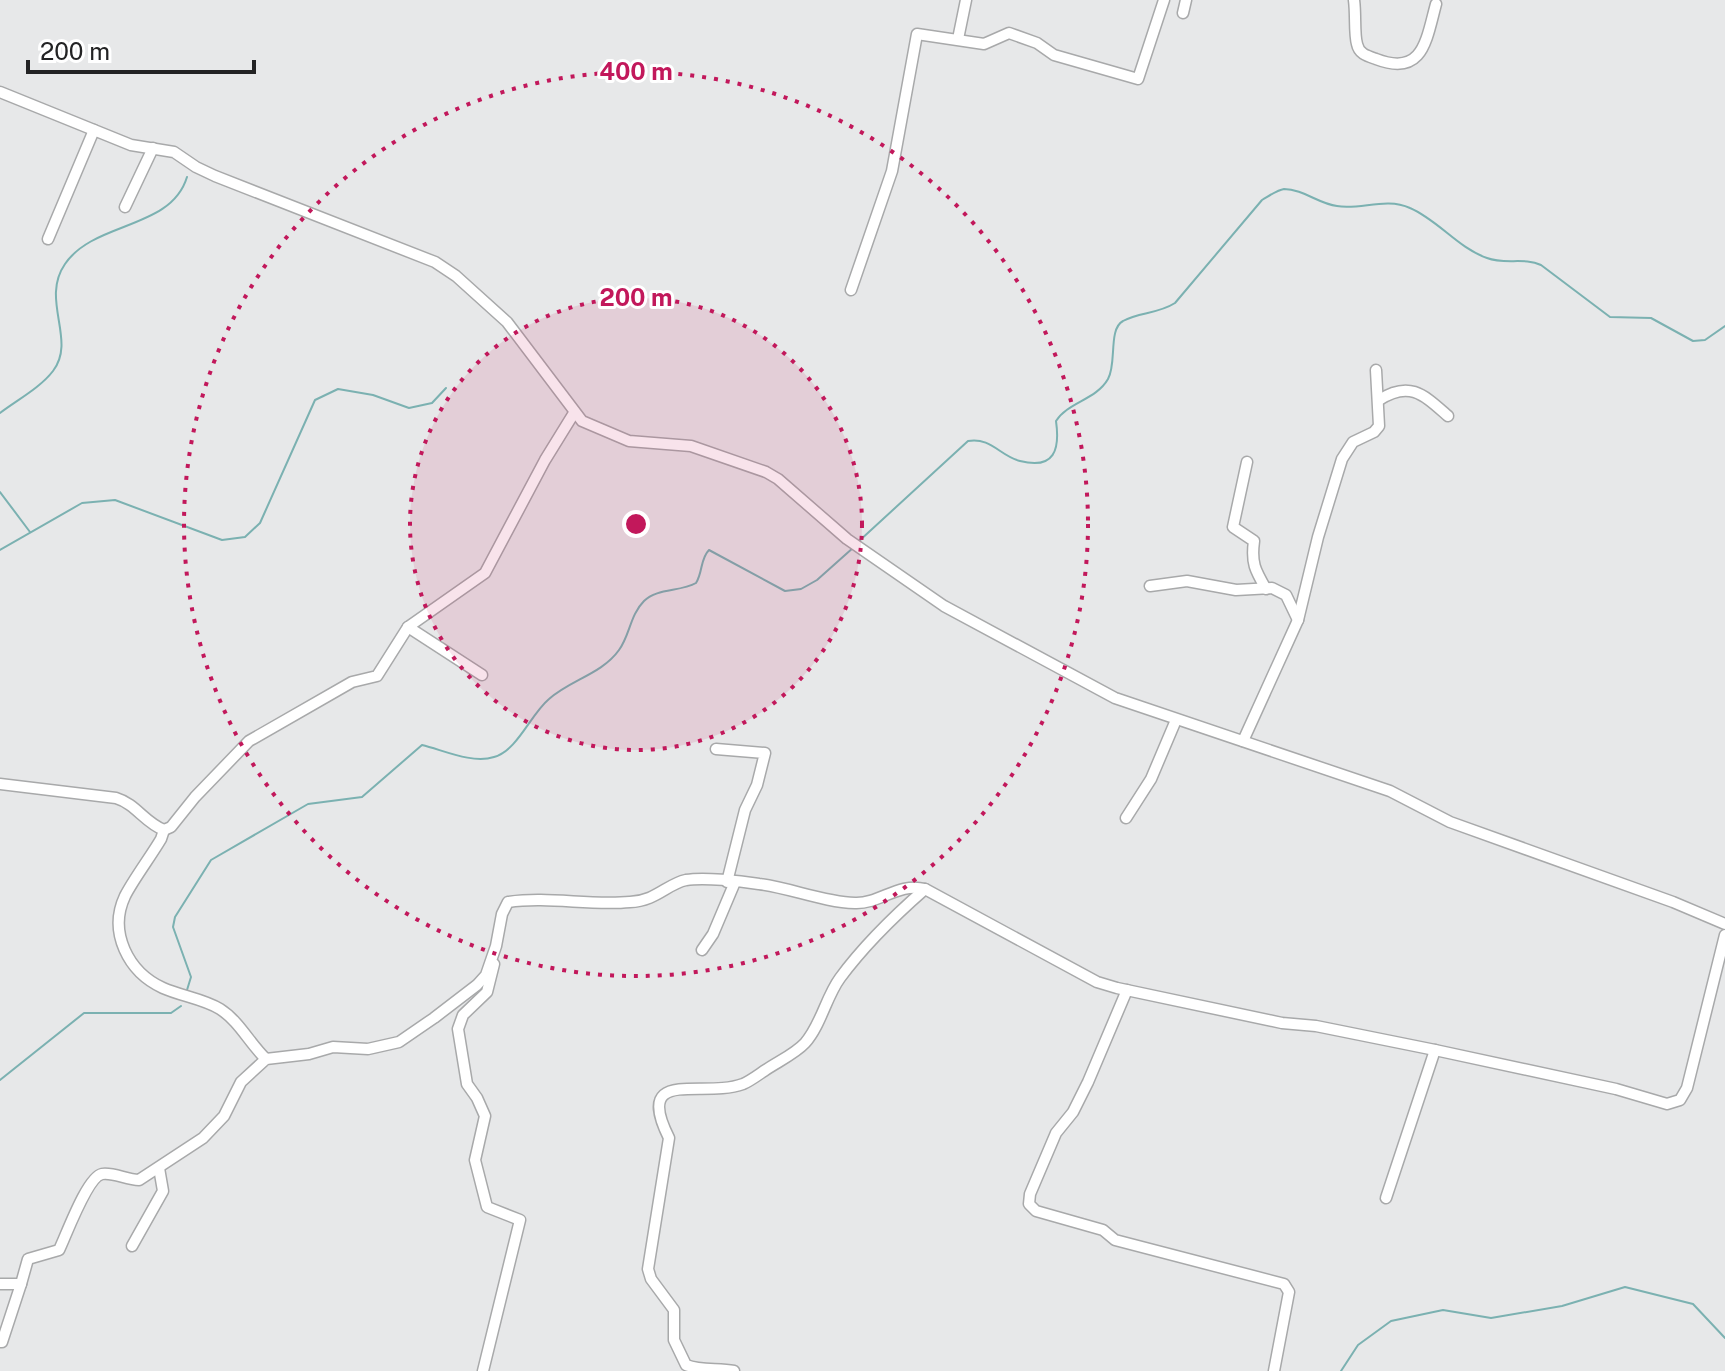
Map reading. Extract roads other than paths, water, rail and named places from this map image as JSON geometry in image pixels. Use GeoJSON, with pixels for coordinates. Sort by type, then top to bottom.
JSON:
{"type":"FeatureCollection","features":[{"type":"Feature","properties":{"kind":"street"},"geometry":{"type":"LineString","coordinates":[[958,39],[966,0]]}},
{"type":"Feature","properties":{"kind":"street"},"geometry":{"type":"LineString","coordinates":[[851,290],[892,171],[917,34],[984,44],[1009,33],[1032,40],[1054,55],[1138,79],[1164,0]]}},
{"type":"Feature","properties":{"kind":"street"},"geometry":{"type":"LineString","coordinates":[[1183,13],[1186,0]]}},
{"type":"Feature","properties":{"kind":"street"},"geometry":{"type":"LineString","coordinates":[[1354,0],[1357,46],[1363,55],[1403,66],[1411,64],[1419,53],[1429,33],[1436,4]]}},
{"type":"Feature","properties":{"kind":"street"},"geometry":{"type":"LineString","coordinates":[[0,92],[131,145],[174,152],[215,176],[435,262],[456,276],[507,322],[574,413],[597,429],[629,441],[691,446],[766,472],[854,545],[944,606],[1115,698],[1390,791],[1450,822],[1673,902],[1725,924]]}},
{"type":"Feature","properties":{"kind":"street"},"geometry":{"type":"LineString","coordinates":[[48,239],[94,130]]}},
{"type":"Feature","properties":{"kind":"street"},"geometry":{"type":"LineString","coordinates":[[125,207],[153,148]]}},
{"type":"Feature","properties":{"kind":"street"},"geometry":{"type":"LineString","coordinates":[[1243,741],[1298,620],[1318,537],[1342,459],[1353,442],[1374,432],[1379,426],[1376,370]]}},
{"type":"Feature","properties":{"kind":"street"},"geometry":{"type":"LineString","coordinates":[[1379,400],[1394,391],[1422,393],[1448,416]]}},
{"type":"Feature","properties":{"kind":"street"},"geometry":{"type":"LineString","coordinates":[[0,784],[128,802],[157,828],[164,830],[171,827],[249,741],[352,682],[377,676],[408,627],[485,573],[545,460],[574,413]]}},
{"type":"Feature","properties":{"kind":"street"},"geometry":{"type":"LineString","coordinates":[[1247,462],[1233,527],[1254,541],[1251,555],[1254,567],[1266,589]]}},
{"type":"Feature","properties":{"kind":"street"},"geometry":{"type":"LineString","coordinates":[[1150,586],[1187,581],[1236,590],[1272,588],[1286,595],[1298,620]]}},
{"type":"Feature","properties":{"kind":"street"},"geometry":{"type":"LineString","coordinates":[[408,627],[482,675]]}},
{"type":"Feature","properties":{"kind":"street"},"geometry":{"type":"LineString","coordinates":[[1126,818],[1151,779],[1176,720]]}},
{"type":"Feature","properties":{"kind":"street"},"geometry":{"type":"LineString","coordinates":[[702,950],[713,934],[731,882],[745,810],[757,785],[765,753],[716,749]]}},
{"type":"Feature","properties":{"kind":"street"},"geometry":{"type":"LineString","coordinates":[[164,830],[125,896],[118,918],[120,939],[130,961],[142,976],[160,987],[219,1008],[231,1017],[266,1059]]}},
{"type":"Feature","properties":{"kind":"street"},"geometry":{"type":"LineString","coordinates":[[483,1371],[520,1220],[487,1207],[475,1160],[485,1116],[467,1084],[458,1029],[463,1015],[487,992],[492,979],[502,914],[508,902],[535,898],[630,903],[653,898],[685,880],[760,884],[852,903],[868,903],[915,886],[1097,982],[1282,1023],[1321,1027],[1435,1050],[1616,1089],[1667,1104],[1680,1100],[1687,1088],[1725,935]]}},
{"type":"Feature","properties":{"kind":"street"},"geometry":{"type":"LineString","coordinates":[[734,1371],[696,1369],[686,1365],[674,1340],[674,1310],[651,1279],[648,1269],[669,1138],[659,1118],[657,1104],[663,1093],[672,1090],[705,1090],[744,1084],[804,1045],[837,981],[878,931],[925,889]]}},
{"type":"Feature","properties":{"kind":"street"},"geometry":{"type":"LineString","coordinates":[[0,1342],[28,1259],[59,1250],[88,1186],[96,1176],[105,1174],[139,1180],[203,1138],[224,1116],[241,1082],[266,1059],[309,1054],[333,1047],[368,1049],[399,1042],[477,985],[486,975],[496,946]]}},
{"type":"Feature","properties":{"kind":"street"},"geometry":{"type":"LineString","coordinates":[[1127,990],[1088,1082],[1073,1112],[1056,1133],[1030,1194],[1029,1204],[1036,1211],[1103,1230],[1115,1240],[1284,1284],[1289,1292],[1274,1371]]}},
{"type":"Feature","properties":{"kind":"street"},"geometry":{"type":"LineString","coordinates":[[1386,1198],[1435,1050]]}},
{"type":"Feature","properties":{"kind":"street"},"geometry":{"type":"LineString","coordinates":[[132,1246],[163,1191],[159,1168]]}},
{"type":"Feature","properties":{"kind":"street"},"geometry":{"type":"LineString","coordinates":[[0,1284],[21,1284]]}},
{"type":"Feature","properties":{"kind":"waterway"},"geometry":{"type":"LineString","coordinates":[[0,413],[42,383],[59,359],[61,333],[56,292],[65,264],[78,250],[94,240],[165,207],[178,194],[187,177]]}},
{"type":"Feature","properties":{"kind":"waterway"},"geometry":{"type":"LineString","coordinates":[[858,542],[968,441],[989,444],[1020,461],[1032,463],[1048,460],[1056,448],[1056,421],[1068,409],[1096,392],[1108,379],[1118,325],[1129,318],[1175,303],[1262,200],[1284,189],[1337,206],[1392,204],[1410,208],[1477,253],[1494,260],[1541,265],[1610,317],[1651,318],[1693,341],[1705,340],[1725,326]]}},
{"type":"Feature","properties":{"kind":"waterway"},"geometry":{"type":"LineString","coordinates":[[0,550],[82,503],[115,500],[222,540],[245,537],[260,523],[315,400],[338,389],[373,395],[409,408],[432,403],[446,388]]}},
{"type":"Feature","properties":{"kind":"waterway"},"geometry":{"type":"LineString","coordinates":[[0,492],[30,532]]}},
{"type":"Feature","properties":{"kind":"waterway"},"geometry":{"type":"LineString","coordinates":[[187,990],[191,977],[173,927],[175,917],[211,860],[308,804],[362,797],[422,745],[476,759],[502,753],[517,740],[549,699],[612,658],[623,644],[644,601],[655,594],[696,583],[709,550],[785,591],[801,589],[817,580],[854,547]]}},
{"type":"Feature","properties":{"kind":"waterway"},"geometry":{"type":"LineString","coordinates":[[0,1080],[84,1013],[171,1013],[181,1006]]}},
{"type":"Feature","properties":{"kind":"waterway"},"geometry":{"type":"LineString","coordinates":[[1341,1371],[1358,1345],[1391,1321],[1443,1310],[1491,1318],[1562,1306],[1625,1287],[1693,1304],[1725,1338]]}}]}
